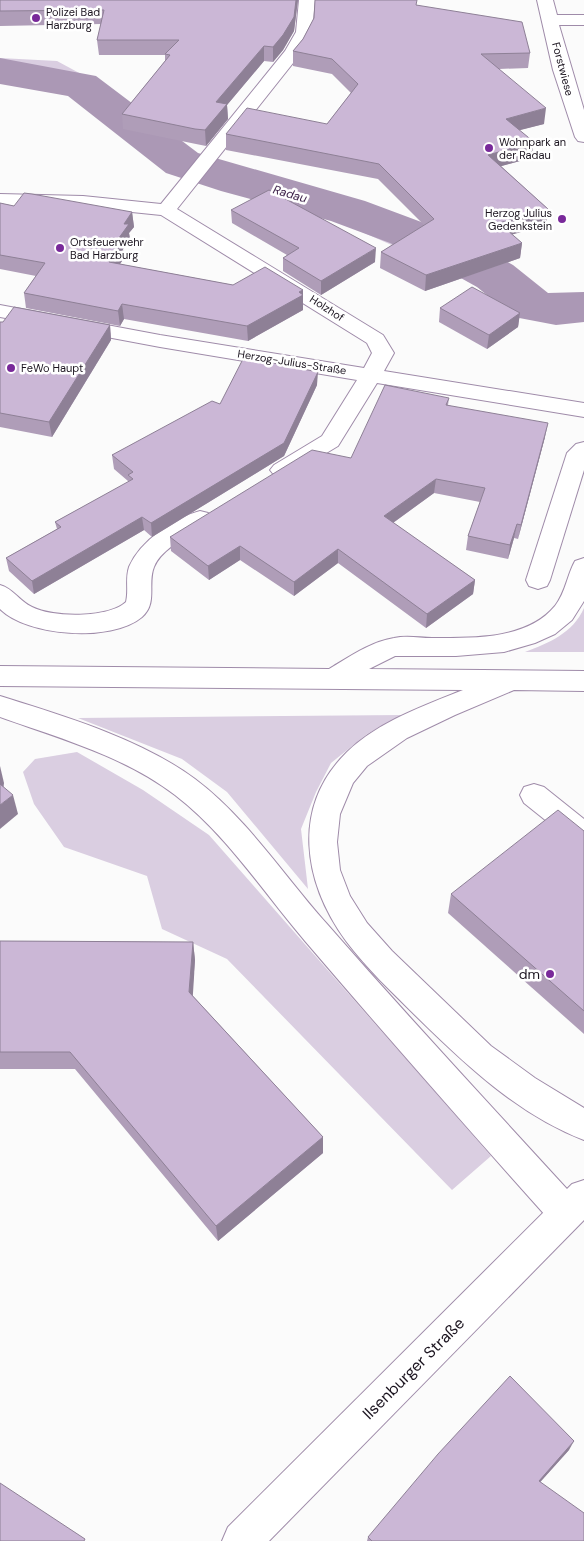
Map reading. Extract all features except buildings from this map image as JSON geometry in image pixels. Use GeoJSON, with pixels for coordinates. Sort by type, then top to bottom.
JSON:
{"type":"FeatureCollection","features":[{"type":"Feature","properties":{"kind":"main road"},"geometry":{"type":"LineString","coordinates":[[166,210],[293,53],[304,32],[306,0]]}},
{"type":"Feature","properties":{"kind":"main road","name":"Forstwiese"},"geometry":{"type":"LineString","coordinates":[[545,0],[562,70],[584,137]]}},
{"type":"Feature","properties":{"kind":"main road"},"geometry":{"type":"LineString","coordinates":[[550,20],[584,20]]}},
{"type":"Feature","properties":{"kind":"main road","name":"Holzhof"},"geometry":{"type":"LineString","coordinates":[[0,200],[62,200],[132,205],[166,210],[376,339],[383,353],[372,376]]}},
{"type":"Feature","properties":{"kind":"main road","name":"Herzog-Julius-Straße"},"geometry":{"type":"LineString","coordinates":[[0,311],[160,341],[584,410]]}},
{"type":"Feature","properties":{"kind":"main road"},"geometry":{"type":"LineString","coordinates":[[265,480],[330,441],[346,420],[372,376]]}},
{"type":"Feature","properties":{"kind":"main road"},"geometry":{"type":"LineString","coordinates":[[538,580],[578,453],[584,449]]}},
{"type":"Feature","properties":{"kind":"main road"},"geometry":{"type":"LineString","coordinates":[[0,594],[21,613],[35,619],[79,623],[118,619],[133,611],[142,596],[139,579],[142,565],[168,539],[216,510]]}},
{"type":"Feature","properties":{"kind":"main road"},"geometry":{"type":"LineString","coordinates":[[334,678],[391,648],[482,646],[511,643],[529,636],[548,626],[563,613],[575,596],[584,568]]}},
{"type":"Feature","properties":{"kind":"main road"},"geometry":{"type":"LineString","coordinates":[[0,676],[584,681]]}},
{"type":"Feature","properties":{"kind":"main road"},"geometry":{"type":"LineString","coordinates":[[513,680],[395,733],[358,759],[344,775],[333,794],[328,808],[322,838],[324,862],[330,885],[349,919],[368,946],[394,973],[488,1063],[557,1111],[584,1125]]}},
{"type":"Feature","properties":{"kind":"main road"},"geometry":{"type":"LineString","coordinates":[[0,706],[126,754],[158,769],[207,806],[228,827],[315,931],[575,1205]]}},
{"type":"Feature","properties":{"kind":"main road"},"geometry":{"type":"LineString","coordinates":[[534,795],[584,834]]}},
{"type":"Feature","properties":{"kind":"main road","name":"Ilsenburger Straße"},"geometry":{"type":"LineString","coordinates":[[242,1541],[575,1205]]}},
{"type":"Feature","properties":{"kind":"shaded area"},"geometry":{"type":"Polygon","coordinates":[[[0,58],[57,61],[120,95],[160,139],[186,154],[174,170],[105,112],[77,97],[0,83],[0,58]]]}},
{"type":"Feature","properties":{"kind":"shaded area"},"geometry":{"type":"Polygon","coordinates":[[[238,166],[371,208],[461,252],[558,306],[547,318],[530,313],[439,266],[326,216],[220,187],[238,166]]]}},
{"type":"Feature","properties":{"kind":"shaded area"},"geometry":{"type":"Polygon","coordinates":[[[584,608],[584,652],[525,652],[551,641],[567,631],[584,608]]]}},
{"type":"Feature","properties":{"kind":"shaded area"},"geometry":{"type":"Polygon","coordinates":[[[402,715],[367,734],[331,763],[316,792],[301,829],[308,889],[227,792],[182,759],[78,718],[402,715]]]}},
{"type":"Feature","properties":{"kind":"shaded area"},"geometry":{"type":"Polygon","coordinates":[[[77,752],[143,790],[209,835],[491,1156],[452,1190],[227,959],[162,929],[147,876],[64,847],[34,804],[23,772],[35,759],[77,752]]]}},
{"type":"Feature","properties":{"kind":"waterway","name":"Radau"},"geometry":{"type":"LineString","coordinates":[[0,71],[81,85],[182,163],[238,181],[348,211],[407,233],[459,256],[495,276],[532,306],[556,310],[584,307]]}},
{"type":"Feature","properties":{"kind":"place","name":"Polizei Bad Harzburg"},"geometry":{"type":"Point","coordinates":[36,18]}},
{"type":"Feature","properties":{"kind":"place","name":"Wohnpark an der Radau"},"geometry":{"type":"Point","coordinates":[489,148]}},
{"type":"Feature","properties":{"kind":"place","name":"Herzog Julius Gedenkstein"},"geometry":{"type":"Point","coordinates":[562,219]}},
{"type":"Feature","properties":{"kind":"place","name":"Ortsfeuerwehr Bad Harzburg"},"geometry":{"type":"Point","coordinates":[60,248]}},
{"type":"Feature","properties":{"kind":"place","name":"FeWo Haupt"},"geometry":{"type":"Point","coordinates":[11,368]}},
{"type":"Feature","properties":{"kind":"place","name":"dm"},"geometry":{"type":"Point","coordinates":[550,974]}}]}
